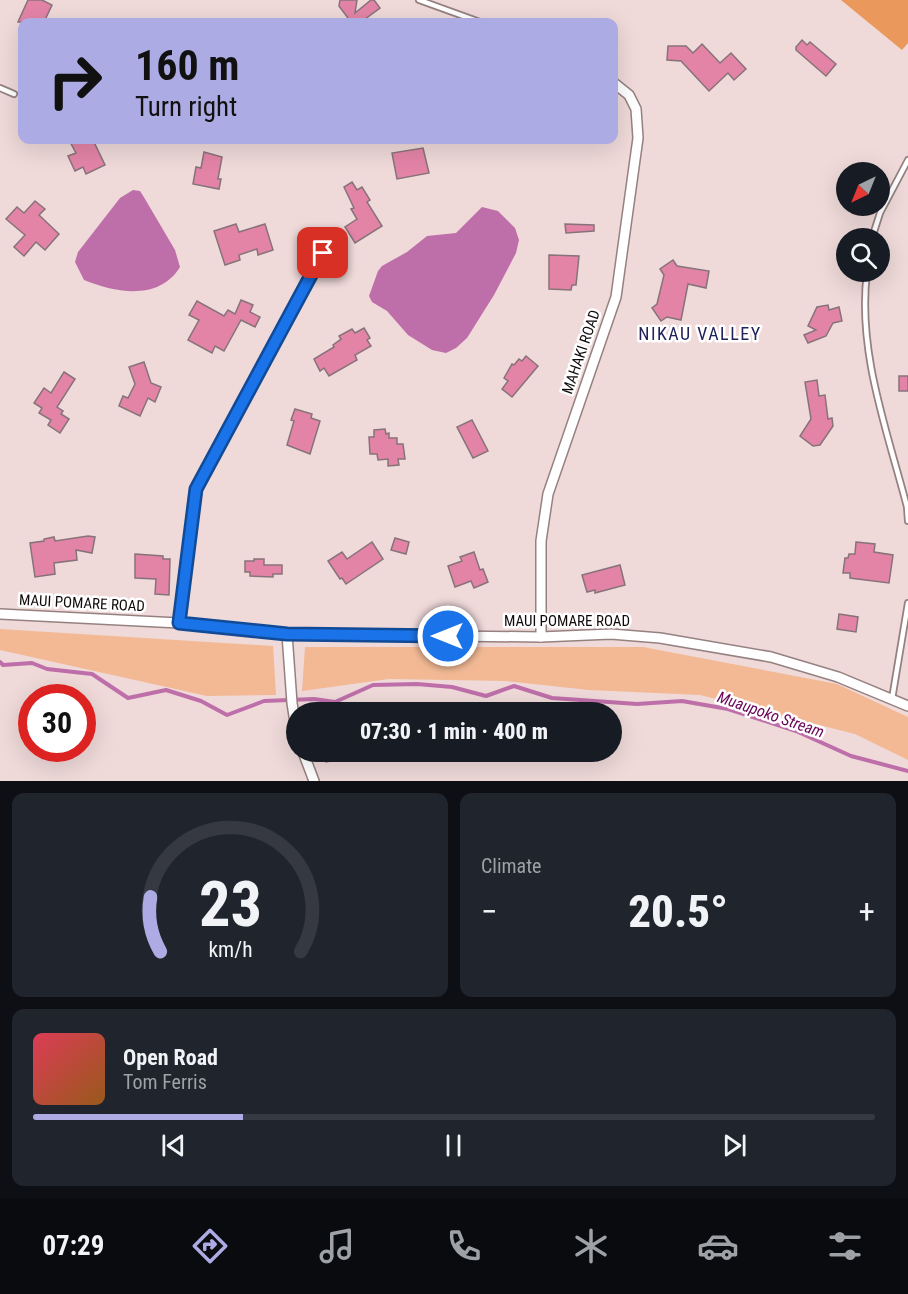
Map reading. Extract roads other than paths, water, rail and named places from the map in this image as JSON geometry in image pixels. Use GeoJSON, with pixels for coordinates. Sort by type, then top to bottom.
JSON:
{"type":"FeatureCollection","features":[{"type":"Feature","properties":{"kind":"street","name":"MAHAKI ROAD"},"geometry":{"type":"LineString","coordinates":[[541,637],[541,541],[548,494],[616,297],[638,138],[636,109],[629,95],[618,86]]}},
{"type":"Feature","properties":{"kind":"street","name":"MAUI POMARE ROAD"},"geometry":{"type":"LineString","coordinates":[[0,614],[179,623],[287,634],[541,637],[611,633],[660,638],[771,657],[838,677],[908,706]]}},
{"type":"Feature","properties":{"kind":"street"},"geometry":{"type":"LineString","coordinates":[[287,634],[292,702]]}},
{"type":"Feature","properties":{"kind":"street"},"geometry":{"type":"LineString","coordinates":[[307,762],[314,781]]}},
{"type":"Feature","properties":{"kind":"lane"},"geometry":{"type":"LineString","coordinates":[[419,0],[469,18]]}},
{"type":"Feature","properties":{"kind":"lane"},"geometry":{"type":"LineString","coordinates":[[0,88],[14,94]]}},
{"type":"Feature","properties":{"kind":"lane"},"geometry":{"type":"LineString","coordinates":[[875,228],[880,213],[908,160]]}},
{"type":"Feature","properties":{"kind":"lane"},"geometry":{"type":"LineString","coordinates":[[179,623],[196,489],[323,253]]}},
{"type":"Feature","properties":{"kind":"lane"},"geometry":{"type":"LineString","coordinates":[[867,282],[865,331],[874,380],[907,507],[908,521]]}},
{"type":"Feature","properties":{"kind":"lane"},"geometry":{"type":"LineString","coordinates":[[892,699],[908,603]]}},
{"type":"Feature","properties":{"kind":"waterway","name":"Muaupoko Stream"},"geometry":{"type":"LineString","coordinates":[[0,662],[3,665],[32,663],[47,669],[92,674],[128,698],[166,690],[201,701],[227,715],[264,701],[314,699],[335,702],[373,685],[417,684],[452,687],[486,696],[514,686],[552,698],[637,704],[682,701],[728,709],[796,731],[851,756],[908,771]]}},
{"type":"Feature","properties":{"kind":"district","name":"NIKAU VALLEY"},"geometry":{"type":"Point","coordinates":[700,334]}}]}
